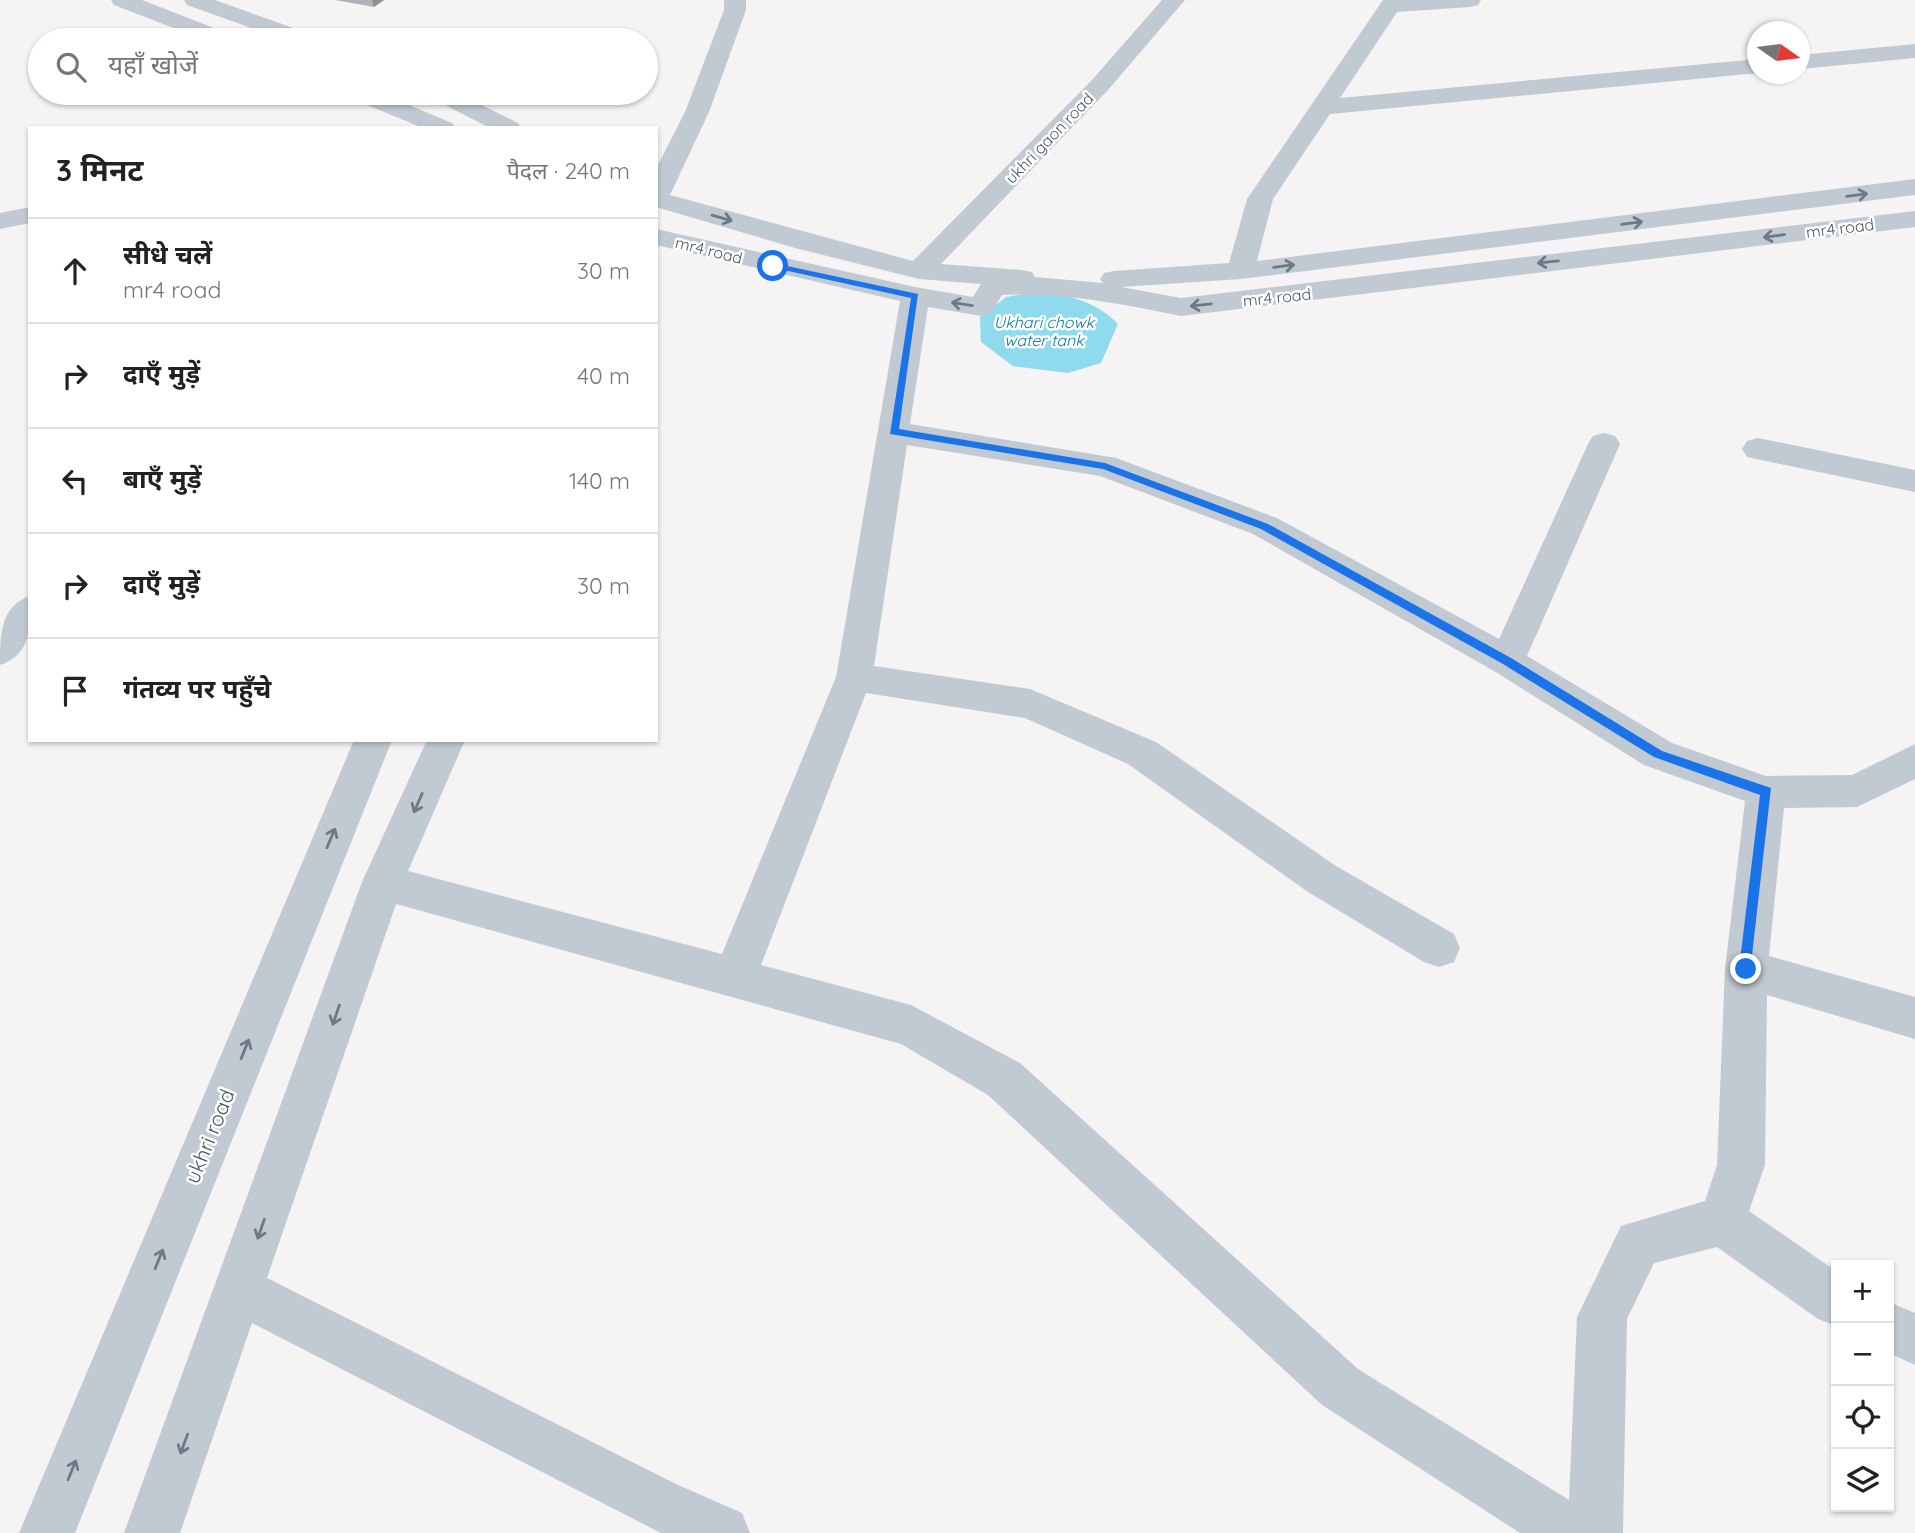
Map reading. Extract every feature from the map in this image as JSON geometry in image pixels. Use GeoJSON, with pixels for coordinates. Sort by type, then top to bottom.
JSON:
{"type":"FeatureCollection","features":[{"type":"Feature","properties":{"kind":"street"},"geometry":{"type":"LineString","coordinates":[[122,0],[193,28]]}},
{"type":"Feature","properties":{"kind":"street"},"geometry":{"type":"LineString","coordinates":[[195,0],[272,28]]}},
{"type":"Feature","properties":{"kind":"street"},"geometry":{"type":"LineString","coordinates":[[234,14],[256,0]]}},
{"type":"Feature","properties":{"kind":"street"},"geometry":{"type":"LineString","coordinates":[[658,193],[697,112],[735,10],[735,0]]}},
{"type":"Feature","properties":{"kind":"street","name":"ukhri gaon road"},"geometry":{"type":"LineString","coordinates":[[917,283],[1100,85],[1174,0]]}},
{"type":"Feature","properties":{"kind":"street"},"geometry":{"type":"LineString","coordinates":[[1241,271],[1261,199],[1392,3],[1470,0]]}},
{"type":"Feature","properties":{"kind":"street"},"geometry":{"type":"LineString","coordinates":[[1810,61],[1915,51]]}},
{"type":"Feature","properties":{"kind":"street"},"geometry":{"type":"LineString","coordinates":[[1323,107],[1747,67]]}},
{"type":"Feature","properties":{"kind":"street"},"geometry":{"type":"LineString","coordinates":[[392,105],[439,126]]}},
{"type":"Feature","properties":{"kind":"street"},"geometry":{"type":"LineString","coordinates":[[463,105],[505,126]]}},
{"type":"Feature","properties":{"kind":"street"},"geometry":{"type":"LineString","coordinates":[[378,126],[398,107]]}},
{"type":"Feature","properties":{"kind":"street","name":"mr4 road"},"geometry":{"type":"LineString","coordinates":[[658,237],[917,283],[1076,282],[1241,271],[1915,187]]}},
{"type":"Feature","properties":{"kind":"street","name":"mr4 road"},"geometry":{"type":"LineString","coordinates":[[658,198],[805,242],[981,307],[993,287],[1035,285],[1088,289],[1181,307],[1915,219]]}},
{"type":"Feature","properties":{"kind":"street"},"geometry":{"type":"LineString","coordinates":[[0,221],[28,215]]}},
{"type":"Feature","properties":{"kind":"street"},"geometry":{"type":"LineString","coordinates":[[734,978],[854,677],[917,283]]}},
{"type":"Feature","properties":{"kind":"street"},"geometry":{"type":"LineString","coordinates":[[894,432],[1105,466],[1265,526],[1507,661],[1658,754],[1766,792],[1857,790],[1915,760]]}},
{"type":"Feature","properties":{"kind":"street"},"geometry":{"type":"LineString","coordinates":[[1507,661],[1604,444]]}},
{"type":"Feature","properties":{"kind":"street"},"geometry":{"type":"LineString","coordinates":[[1758,449],[1915,481]]}},
{"type":"Feature","properties":{"kind":"street"},"geometry":{"type":"LineString","coordinates":[[0,652],[28,611]]}},
{"type":"Feature","properties":{"kind":"street"},"geometry":{"type":"LineString","coordinates":[[854,677],[1030,704],[1142,754],[1322,879],[1439,948]]}},
{"type":"Feature","properties":{"kind":"street","name":"ukhri road"},"geometry":{"type":"LineString","coordinates":[[47,1533],[372,742]]}},
{"type":"Feature","properties":{"kind":"street"},"geometry":{"type":"LineString","coordinates":[[152,1533],[383,882],[445,742]]}},
{"type":"Feature","properties":{"kind":"street"},"geometry":{"type":"LineString","coordinates":[[1722,1221],[1741,1166],[1746,969],[1766,792]]}},
{"type":"Feature","properties":{"kind":"street"},"geometry":{"type":"LineString","coordinates":[[383,882],[911,1026],[1004,1079],[1340,1387],[1570,1533]]}},
{"type":"Feature","properties":{"kind":"street"},"geometry":{"type":"LineString","coordinates":[[1746,969],[1915,1018]]}},
{"type":"Feature","properties":{"kind":"street"},"geometry":{"type":"LineString","coordinates":[[1595,1533],[1602,1317],[1638,1243],[1722,1221],[1831,1297]]}},
{"type":"Feature","properties":{"kind":"street"},"geometry":{"type":"LineString","coordinates":[[239,1290],[633,1491],[722,1533]]}},
{"type":"Feature","properties":{"kind":"street"},"geometry":{"type":"LineString","coordinates":[[1894,1329],[1915,1339]]}},
{"type":"Feature","properties":{"kind":"water","name":"Ukhari chowk water tank"},"geometry":{"type":"Polygon","coordinates":[[[1040,291],[1082,301],[1100,310],[1118,324],[1101,363],[1068,373],[1013,366],[981,342],[980,317],[1006,297],[1040,291]]]}},
{"type":"Feature","properties":{"kind":"route"},"geometry":{"type":"LineString","coordinates":[[773,266],[915,296],[894,432],[1105,466],[1265,526],[1507,661],[1658,754],[1766,792],[1746,969]]}}]}
